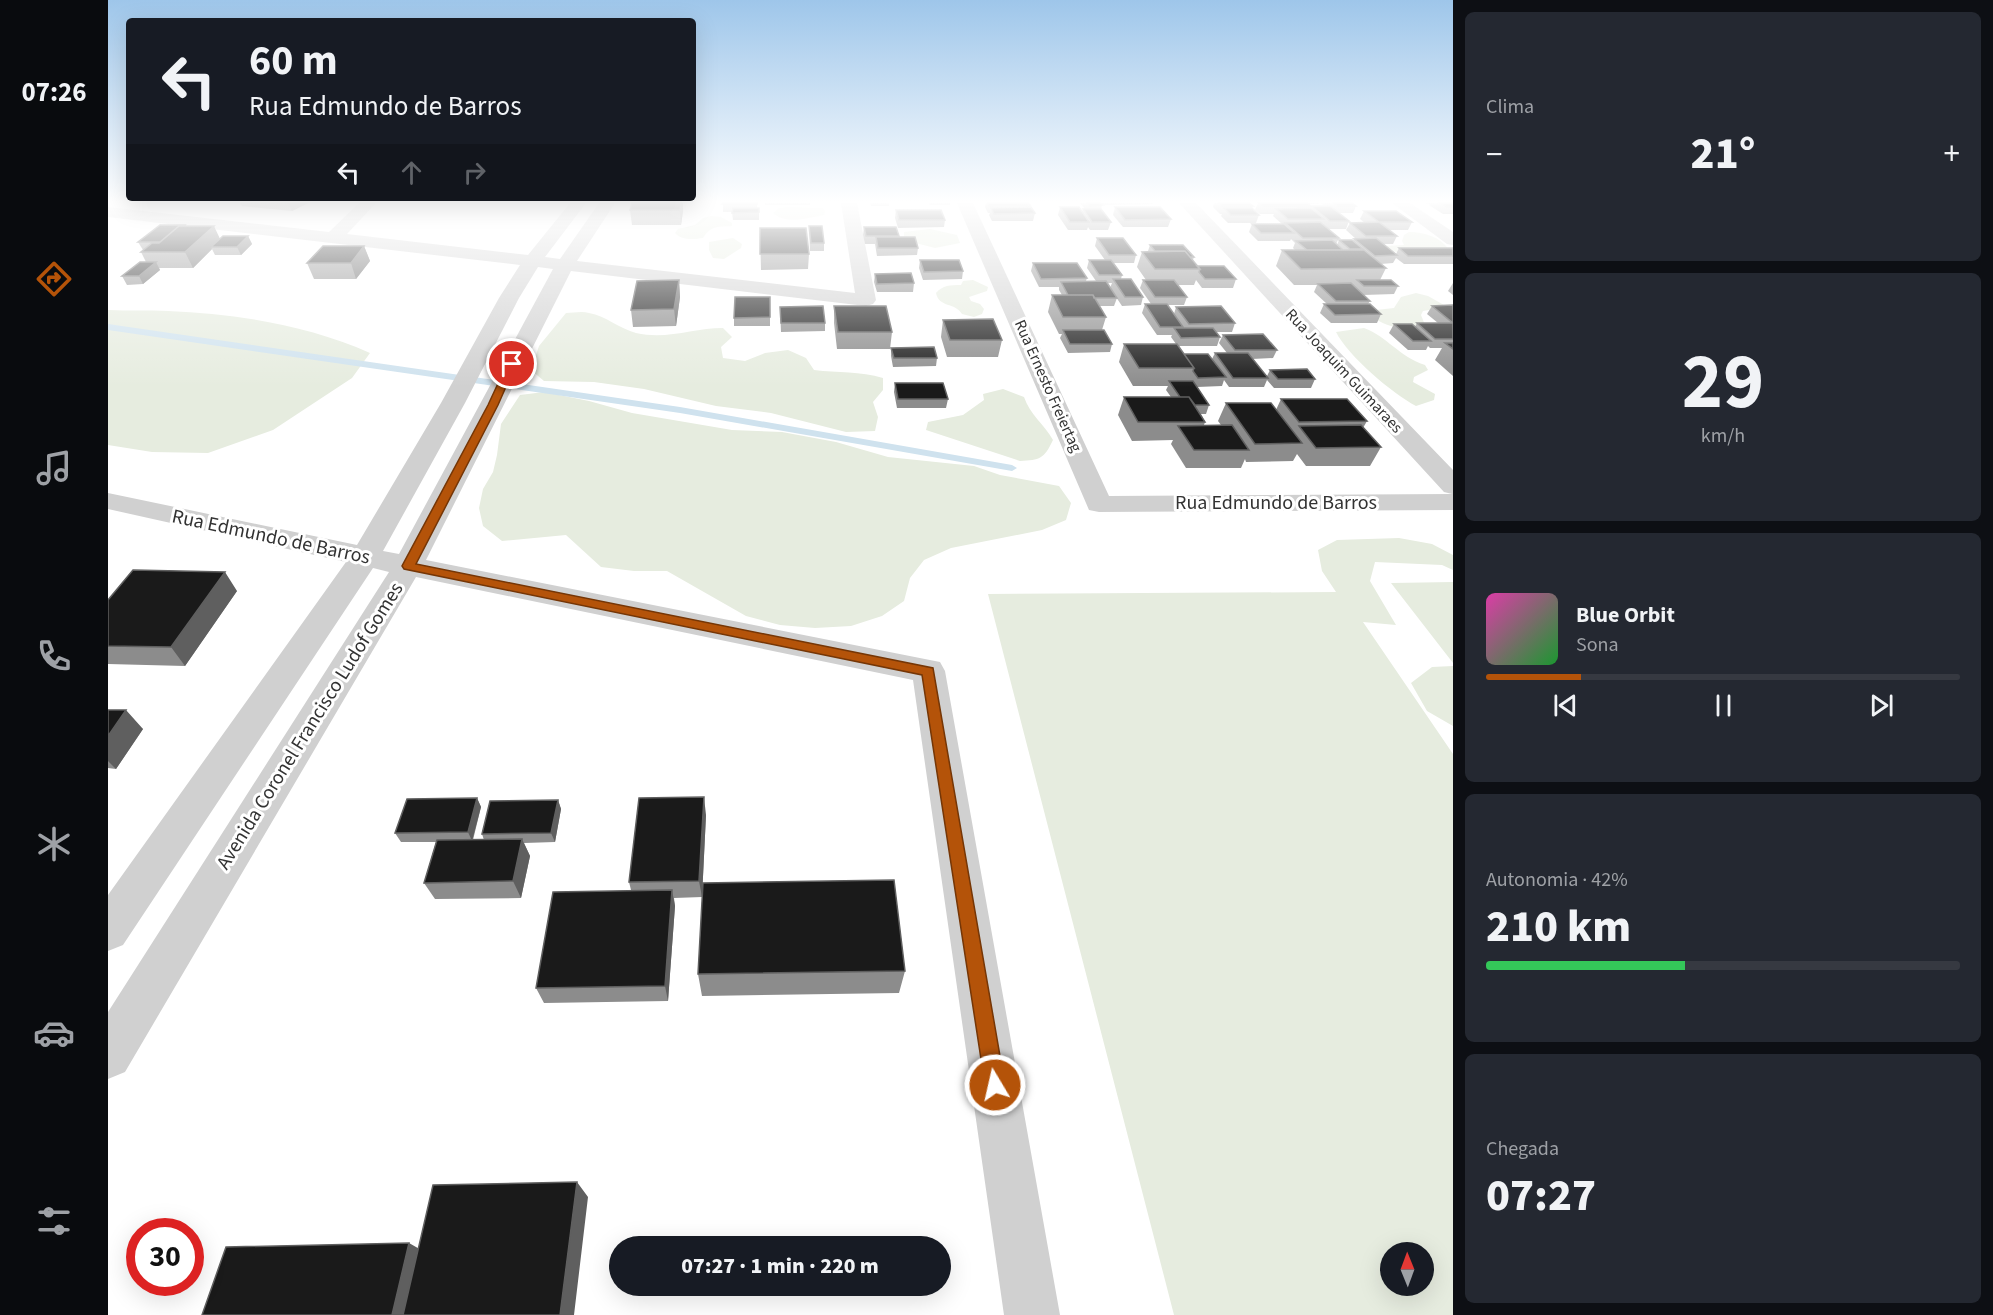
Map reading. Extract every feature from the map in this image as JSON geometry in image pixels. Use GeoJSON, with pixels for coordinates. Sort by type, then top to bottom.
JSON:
{"type":"FeatureCollection","features":[{"type":"Feature","properties":{"kind":"street"},"geometry":{"type":"LineString","coordinates":[[108,931],[365,557],[453,403],[509,298],[530,264]]}},
{"type":"Feature","properties":{"kind":"street"},"geometry":{"type":"LineString","coordinates":[[551,264],[866,300],[860,264]]}},
{"type":"Feature","properties":{"kind":"street","name":"Rua Ernesto Freiertag"},"geometry":{"type":"LineString","coordinates":[[993,264],[1099,504]]}},
{"type":"Feature","properties":{"kind":"street","name":"Rua Joaquim Guimaraes"},"geometry":{"type":"LineString","coordinates":[[1245,264],[1453,486]]}},
{"type":"Feature","properties":{"kind":"street","name":"Avenida Coronel Francisco Ludof Gomes"},"geometry":{"type":"LineString","coordinates":[[108,1055],[408,566],[564,266]]}},
{"type":"Feature","properties":{"kind":"street","name":"Rua Edmundo de Barros"},"geometry":{"type":"LineString","coordinates":[[108,501],[408,566],[928,671],[1032,1315]]}},
{"type":"Feature","properties":{"kind":"street","name":"Rua Edmundo de Barros"},"geometry":{"type":"LineString","coordinates":[[1099,504],[1453,502]]}},
{"type":"Feature","properties":{"kind":"shaded area"},"geometry":{"type":"Polygon","coordinates":[[[973,280],[988,287],[987,291],[969,297],[971,301],[980,304],[984,309],[982,314],[974,317],[962,314],[938,298],[936,293],[944,287],[961,285],[963,281],[973,280]]]}},
{"type":"Feature","properties":{"kind":"shaded area"},"geometry":{"type":"Polygon","coordinates":[[[1416,293],[1428,296],[1444,305],[1441,308],[1423,311],[1421,315],[1425,325],[1400,328],[1376,319],[1376,310],[1394,308],[1401,297],[1416,293]]]}},
{"type":"Feature","properties":{"kind":"shaded area"},"geometry":{"type":"Polygon","coordinates":[[[108,310],[160,311],[246,318],[322,335],[370,353],[352,378],[273,430],[208,453],[152,452],[108,445],[108,310]]]}},
{"type":"Feature","properties":{"kind":"shaded area"},"geometry":{"type":"Polygon","coordinates":[[[583,312],[595,315],[630,331],[647,335],[723,328],[732,337],[721,347],[723,358],[745,361],[765,353],[788,350],[806,358],[814,370],[857,373],[883,378],[883,390],[873,402],[878,417],[875,431],[846,432],[771,413],[716,406],[644,389],[594,382],[544,381],[531,370],[539,346],[566,313],[583,312]]]}},
{"type":"Feature","properties":{"kind":"shaded area"},"geometry":{"type":"Polygon","coordinates":[[[1364,328],[1380,336],[1407,357],[1425,365],[1428,370],[1414,377],[1413,382],[1435,394],[1434,400],[1416,406],[1395,393],[1350,352],[1336,332],[1364,328]]]}},
{"type":"Feature","properties":{"kind":"shaded area"},"geometry":{"type":"Polygon","coordinates":[[[1003,389],[1024,397],[1053,440],[1041,457],[1020,461],[926,430],[928,422],[963,415],[984,400],[983,394],[1003,389]]]}},
{"type":"Feature","properties":{"kind":"shaded area"},"geometry":{"type":"Polygon","coordinates":[[[544,392],[632,413],[732,430],[782,432],[836,442],[888,457],[974,466],[1000,475],[1059,486],[1071,503],[1066,520],[1042,530],[951,548],[924,560],[910,578],[904,601],[882,616],[851,626],[815,628],[780,625],[746,616],[667,571],[634,571],[601,567],[566,535],[502,541],[483,526],[479,508],[483,489],[493,472],[501,424],[520,395],[544,392]]]}},
{"type":"Feature","properties":{"kind":"shaded area"},"geometry":{"type":"Polygon","coordinates":[[[1399,538],[1432,544],[1453,555],[1453,570],[1442,565],[1375,562],[1370,581],[1396,625],[1363,622],[1453,754],[1453,1315],[1174,1315],[988,594],[1336,592],[1322,571],[1318,550],[1337,540],[1399,538]]]}},
{"type":"Feature","properties":{"kind":"shaded area"},"geometry":{"type":"Polygon","coordinates":[[[1453,582],[1453,663],[1391,583],[1453,582]]]}},
{"type":"Feature","properties":{"kind":"shaded area"},"geometry":{"type":"Polygon","coordinates":[[[1453,666],[1453,726],[1427,711],[1411,683],[1432,667],[1453,666]]]}},
{"type":"Feature","properties":{"kind":"building"},"geometry":{"type":"Polygon","coordinates":[[[137,264],[153,264],[139,276],[122,276],[137,264]]]}},
{"type":"Feature","properties":{"kind":"building"},"geometry":{"type":"Polygon","coordinates":[[[921,264],[961,264],[963,271],[924,272],[921,264]]]}},
{"type":"Feature","properties":{"kind":"building"},"geometry":{"type":"Polygon","coordinates":[[[1034,264],[1078,264],[1087,278],[1041,279],[1034,264]]]}},
{"type":"Feature","properties":{"kind":"building"},"geometry":{"type":"Polygon","coordinates":[[[1092,264],[1114,264],[1122,275],[1099,275],[1092,264]]]}},
{"type":"Feature","properties":{"kind":"building"},"geometry":{"type":"Polygon","coordinates":[[[1151,264],[1196,264],[1200,269],[1155,269],[1151,264]]]}},
{"type":"Feature","properties":{"kind":"building"},"geometry":{"type":"Polygon","coordinates":[[[1296,264],[1382,264],[1386,268],[1301,269],[1296,264]]]}},
{"type":"Feature","properties":{"kind":"building"},"geometry":{"type":"Polygon","coordinates":[[[1197,266],[1224,266],[1236,279],[1205,279],[1197,266]]]}},
{"type":"Feature","properties":{"kind":"building"},"geometry":{"type":"Polygon","coordinates":[[[911,273],[914,283],[877,284],[875,274],[911,273]]]}},
{"type":"Feature","properties":{"kind":"building"},"geometry":{"type":"Polygon","coordinates":[[[1113,279],[1131,279],[1143,297],[1125,297],[1113,279]]]}},
{"type":"Feature","properties":{"kind":"building"},"geometry":{"type":"Polygon","coordinates":[[[679,280],[674,309],[631,310],[637,281],[679,280]]]}},
{"type":"Feature","properties":{"kind":"building"},"geometry":{"type":"Polygon","coordinates":[[[1143,280],[1174,280],[1187,297],[1155,297],[1143,280]]]}},
{"type":"Feature","properties":{"kind":"building"},"geometry":{"type":"Polygon","coordinates":[[[1357,280],[1391,280],[1398,286],[1364,286],[1357,280]]]}},
{"type":"Feature","properties":{"kind":"building"},"geometry":{"type":"Polygon","coordinates":[[[1106,281],[1117,298],[1068,295],[1061,282],[1106,281]]]}},
{"type":"Feature","properties":{"kind":"building"},"geometry":{"type":"Polygon","coordinates":[[[1351,283],[1370,301],[1336,301],[1318,284],[1351,283]]]}},
{"type":"Feature","properties":{"kind":"building"},"geometry":{"type":"Polygon","coordinates":[[[1052,295],[1093,295],[1106,317],[1063,317],[1052,295]]]}},
{"type":"Feature","properties":{"kind":"building"},"geometry":{"type":"Polygon","coordinates":[[[735,297],[770,297],[770,317],[734,318],[735,297]]]}},
{"type":"Feature","properties":{"kind":"building"},"geometry":{"type":"Polygon","coordinates":[[[1145,304],[1167,304],[1183,327],[1160,327],[1145,304]]]}},
{"type":"Feature","properties":{"kind":"building"},"geometry":{"type":"Polygon","coordinates":[[[1324,304],[1370,304],[1381,314],[1335,315],[1324,304]]]}},
{"type":"Feature","properties":{"kind":"building"},"geometry":{"type":"Polygon","coordinates":[[[1453,305],[1453,323],[1432,306],[1453,305]]]}},
{"type":"Feature","properties":{"kind":"building"},"geometry":{"type":"Polygon","coordinates":[[[823,306],[825,323],[781,323],[780,307],[823,306]]]}},
{"type":"Feature","properties":{"kind":"building"},"geometry":{"type":"Polygon","coordinates":[[[834,306],[886,306],[892,332],[838,332],[834,306]]]}},
{"type":"Feature","properties":{"kind":"building"},"geometry":{"type":"Polygon","coordinates":[[[1221,306],[1235,323],[1189,324],[1176,307],[1221,306]]]}},
{"type":"Feature","properties":{"kind":"building"},"geometry":{"type":"Polygon","coordinates":[[[993,319],[1002,340],[950,340],[943,320],[993,319]]]}},
{"type":"Feature","properties":{"kind":"building"},"geometry":{"type":"Polygon","coordinates":[[[1417,323],[1453,323],[1453,339],[1435,339],[1417,323]]]}},
{"type":"Feature","properties":{"kind":"building"},"geometry":{"type":"Polygon","coordinates":[[[1394,324],[1412,324],[1431,341],[1413,341],[1394,324]]]}},
{"type":"Feature","properties":{"kind":"building"},"geometry":{"type":"Polygon","coordinates":[[[1174,328],[1213,328],[1220,337],[1181,338],[1174,328]]]}},
{"type":"Feature","properties":{"kind":"building"},"geometry":{"type":"Polygon","coordinates":[[[1063,330],[1104,330],[1112,344],[1070,344],[1063,330]]]}},
{"type":"Feature","properties":{"kind":"building"},"geometry":{"type":"Polygon","coordinates":[[[1263,334],[1277,350],[1235,350],[1223,335],[1263,334]]]}},
{"type":"Feature","properties":{"kind":"building"},"geometry":{"type":"Polygon","coordinates":[[[1445,343],[1453,343],[1453,349],[1445,343]]]}},
{"type":"Feature","properties":{"kind":"building"},"geometry":{"type":"Polygon","coordinates":[[[1124,344],[1177,344],[1194,368],[1139,368],[1124,344]]]}},
{"type":"Feature","properties":{"kind":"building"},"geometry":{"type":"Polygon","coordinates":[[[934,347],[937,358],[894,358],[891,348],[934,347]]]}},
{"type":"Feature","properties":{"kind":"building"},"geometry":{"type":"Polygon","coordinates":[[[1215,353],[1248,353],[1268,378],[1233,378],[1215,353]]]}},
{"type":"Feature","properties":{"kind":"building"},"geometry":{"type":"Polygon","coordinates":[[[1184,354],[1208,354],[1226,377],[1198,378],[1184,354]]]}},
{"type":"Feature","properties":{"kind":"building"},"geometry":{"type":"Polygon","coordinates":[[[1307,369],[1315,379],[1278,379],[1270,370],[1307,369]]]}},
{"type":"Feature","properties":{"kind":"building"},"geometry":{"type":"Polygon","coordinates":[[[1169,381],[1193,381],[1209,405],[1195,405],[1189,397],[1180,397],[1169,381]]]}},
{"type":"Feature","properties":{"kind":"building"},"geometry":{"type":"Polygon","coordinates":[[[895,383],[943,383],[948,399],[898,399],[895,383]]]}},
{"type":"Feature","properties":{"kind":"building"},"geometry":{"type":"Polygon","coordinates":[[[1124,397],[1189,397],[1205,422],[1138,422],[1124,397]]]}},
{"type":"Feature","properties":{"kind":"building"},"geometry":{"type":"Polygon","coordinates":[[[1281,399],[1347,399],[1367,421],[1299,422],[1281,399]]]}},
{"type":"Feature","properties":{"kind":"building"},"geometry":{"type":"Polygon","coordinates":[[[1226,403],[1271,403],[1302,443],[1255,444],[1226,403]]]}},
{"type":"Feature","properties":{"kind":"building"},"geometry":{"type":"Polygon","coordinates":[[[1232,425],[1249,450],[1194,450],[1178,426],[1232,425]]]}},
{"type":"Feature","properties":{"kind":"building"},"geometry":{"type":"Polygon","coordinates":[[[1361,425],[1381,447],[1316,448],[1299,426],[1361,425]]]}},
{"type":"Feature","properties":{"kind":"building"},"geometry":{"type":"Polygon","coordinates":[[[133,570],[225,572],[171,647],[108,646],[108,600],[133,570]]]}},
{"type":"Feature","properties":{"kind":"building"},"geometry":{"type":"Polygon","coordinates":[[[108,710],[126,710],[108,736],[108,710]]]}},
{"type":"Feature","properties":{"kind":"building"},"geometry":{"type":"Polygon","coordinates":[[[704,797],[699,881],[629,882],[639,798],[704,797]]]}},
{"type":"Feature","properties":{"kind":"building"},"geometry":{"type":"Polygon","coordinates":[[[477,798],[468,832],[395,833],[407,799],[477,798]]]}},
{"type":"Feature","properties":{"kind":"building"},"geometry":{"type":"Polygon","coordinates":[[[558,800],[551,833],[482,834],[490,801],[558,800]]]}},
{"type":"Feature","properties":{"kind":"building"},"geometry":{"type":"Polygon","coordinates":[[[522,839],[513,881],[424,883],[437,840],[522,839]]]}},
{"type":"Feature","properties":{"kind":"building"},"geometry":{"type":"Polygon","coordinates":[[[894,880],[905,971],[698,974],[703,883],[894,880]]]}},
{"type":"Feature","properties":{"kind":"building"},"geometry":{"type":"Polygon","coordinates":[[[672,890],[665,986],[536,988],[553,892],[672,890]]]}},
{"type":"Feature","properties":{"kind":"building"},"geometry":{"type":"Polygon","coordinates":[[[577,1182],[560,1315],[403,1315],[433,1185],[577,1182]]]}},
{"type":"Feature","properties":{"kind":"building"},"geometry":{"type":"Polygon","coordinates":[[[409,1243],[392,1315],[202,1315],[226,1247],[409,1243]]]}},
{"type":"Feature","properties":{"kind":"waterway"},"geometry":{"type":"LineString","coordinates":[[108,327],[680,410],[1012,468]]}},
{"type":"Feature","properties":{"kind":"route"},"geometry":{"type":"LineString","coordinates":[[512,364],[493,405],[408,566],[928,671],[995,1085]]}}]}
